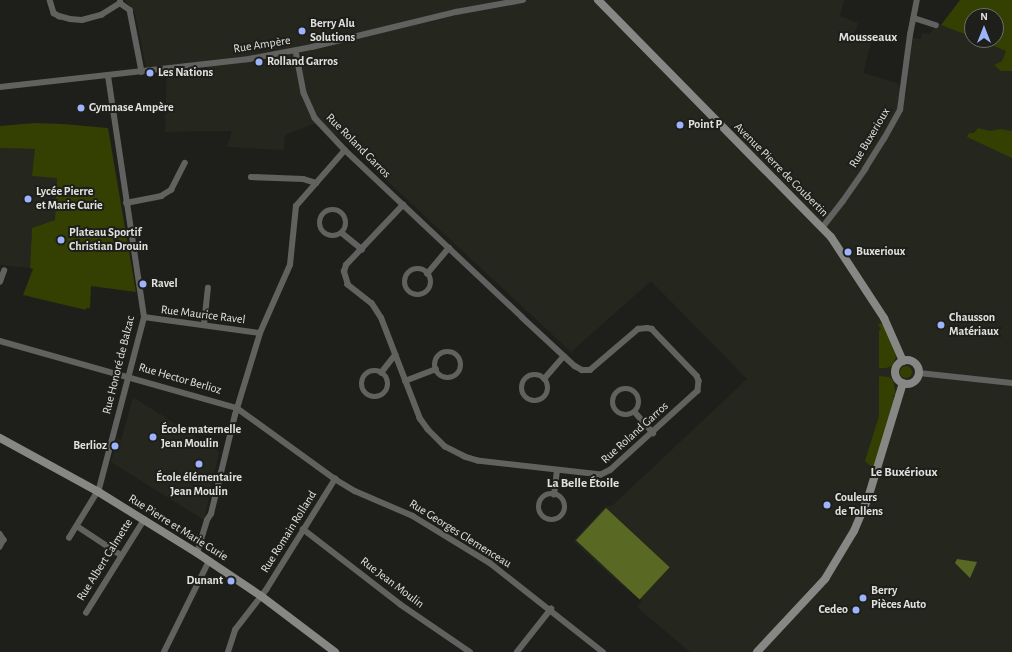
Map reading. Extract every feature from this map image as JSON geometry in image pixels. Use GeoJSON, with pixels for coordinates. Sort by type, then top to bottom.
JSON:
{"type":"FeatureCollection","features":[{"type":"Feature","properties":{"kind":"street"},"geometry":{"type":"LineString","coordinates":[[50,0],[54,13],[70,19],[93,18],[101,15],[120,2],[130,10],[142,72]]}},
{"type":"Feature","properties":{"kind":"street","name":"Rue Ampère"},"geometry":{"type":"LineString","coordinates":[[0,87],[249,59],[296,51],[456,12],[523,0]]}},
{"type":"Feature","properties":{"kind":"street","name":"Avenue Pierre de Coubertin"},"geometry":{"type":"LineString","coordinates":[[598,0],[838,245],[872,298],[894,337],[903,361]]}},
{"type":"Feature","properties":{"kind":"street","name":"Rue Buxerioux"},"geometry":{"type":"LineString","coordinates":[[822,228],[843,202],[865,169],[900,110],[917,0]]}},
{"type":"Feature","properties":{"kind":"street"},"geometry":{"type":"LineString","coordinates":[[914,18],[936,26]]}},
{"type":"Feature","properties":{"kind":"street","name":"Rue Roland Garros"},"geometry":{"type":"LineString","coordinates":[[296,51],[304,93],[315,118],[344,150],[578,368],[590,370],[638,329],[647,328],[652,329],[697,376],[700,385],[698,391],[606,474],[595,476],[478,460],[465,457],[445,447],[428,430],[420,419],[376,309],[348,285],[345,280],[344,272],[346,266],[403,205]]}},
{"type":"Feature","properties":{"kind":"street","name":"Rue Honoré de Balzac"},"geometry":{"type":"LineString","coordinates":[[69,538],[97,491],[144,317],[108,76]]}},
{"type":"Feature","properties":{"kind":"street"},"geometry":{"type":"LineString","coordinates":[[197,553],[207,520],[211,514],[238,408],[260,333],[290,265],[296,206],[344,150]]}},
{"type":"Feature","properties":{"kind":"street"},"geometry":{"type":"LineString","coordinates":[[126,203],[161,196],[171,190],[185,163]]}},
{"type":"Feature","properties":{"kind":"street"},"geometry":{"type":"LineString","coordinates":[[251,177],[303,179],[316,183]]}},
{"type":"Feature","properties":{"kind":"street"},"geometry":{"type":"LineString","coordinates":[[335,210],[343,214],[346,222],[342,233],[334,236],[323,230],[321,221],[325,214],[335,210]]}},
{"type":"Feature","properties":{"kind":"street"},"geometry":{"type":"LineString","coordinates":[[342,233],[362,249]]}},
{"type":"Feature","properties":{"kind":"street"},"geometry":{"type":"LineString","coordinates":[[427,274],[449,248]]}},
{"type":"Feature","properties":{"kind":"street"},"geometry":{"type":"LineString","coordinates":[[420,270],[427,274],[430,281],[426,292],[419,295],[414,295],[407,290],[405,281],[409,273],[420,270]]}},
{"type":"Feature","properties":{"kind":"street"},"geometry":{"type":"LineString","coordinates":[[0,282],[4,271]]}},
{"type":"Feature","properties":{"kind":"street"},"geometry":{"type":"LineString","coordinates":[[204,325],[208,288]]}},
{"type":"Feature","properties":{"kind":"street","name":"Rue Maurice Ravel"},"geometry":{"type":"LineString","coordinates":[[144,317],[260,333]]}},
{"type":"Feature","properties":{"kind":"street","name":"Rue Hector Berlioz"},"geometry":{"type":"LineString","coordinates":[[0,341],[129,376],[238,408],[335,479]]}},
{"type":"Feature","properties":{"kind":"street"},"geometry":{"type":"LineString","coordinates":[[443,353],[454,354],[460,360],[460,368],[453,377],[444,377],[436,369],[436,360],[443,353]]}},
{"type":"Feature","properties":{"kind":"street"},"geometry":{"type":"LineString","coordinates":[[381,373],[395,355]]}},
{"type":"Feature","properties":{"kind":"street"},"geometry":{"type":"LineString","coordinates":[[544,379],[564,356]]}},
{"type":"Feature","properties":{"kind":"street"},"geometry":{"type":"LineString","coordinates":[[903,384],[897,379],[895,372],[897,365],[903,361],[914,362],[919,372]]}},
{"type":"Feature","properties":{"kind":"street"},"geometry":{"type":"LineString","coordinates":[[405,381],[436,369]]}},
{"type":"Feature","properties":{"kind":"street"},"geometry":{"type":"LineString","coordinates":[[919,372],[1012,383]]}},
{"type":"Feature","properties":{"kind":"street"},"geometry":{"type":"LineString","coordinates":[[903,384],[914,382],[919,372]]}},
{"type":"Feature","properties":{"kind":"street"},"geometry":{"type":"LineString","coordinates":[[369,373],[381,373],[387,383],[385,392],[376,397],[367,395],[362,388],[364,378],[369,373]]}},
{"type":"Feature","properties":{"kind":"street"},"geometry":{"type":"LineString","coordinates":[[537,375],[544,379],[548,387],[543,397],[536,400],[531,400],[524,395],[522,386],[526,378],[537,375]]}},
{"type":"Feature","properties":{"kind":"street"},"geometry":{"type":"LineString","coordinates":[[758,652],[825,579],[854,531],[867,502],[903,384]]}},
{"type":"Feature","properties":{"kind":"street"},"geometry":{"type":"LineString","coordinates":[[628,390],[636,394],[639,401],[635,412],[627,415],[616,410],[614,400],[618,393],[628,390]]}},
{"type":"Feature","properties":{"kind":"street"},"geometry":{"type":"LineString","coordinates":[[635,412],[652,433]]}},
{"type":"Feature","properties":{"kind":"street","name":"Rue Pierre et Marie Curie"},"geometry":{"type":"LineString","coordinates":[[0,438],[97,491],[197,553],[261,596],[335,652]]}},
{"type":"Feature","properties":{"kind":"street"},"geometry":{"type":"LineString","coordinates":[[554,495],[558,471]]}},
{"type":"Feature","properties":{"kind":"street","name":"Rue Romain Rolland"},"geometry":{"type":"LineString","coordinates":[[228,652],[235,630],[261,596],[335,479]]}},
{"type":"Feature","properties":{"kind":"street","name":"Rue Georges Clemenceau"},"geometry":{"type":"LineString","coordinates":[[335,479],[355,491],[413,516],[490,563],[603,652]]}},
{"type":"Feature","properties":{"kind":"street"},"geometry":{"type":"LineString","coordinates":[[554,495],[562,499],[565,506],[565,511],[557,519],[548,519],[542,514],[540,505],[543,498],[554,495]]}},
{"type":"Feature","properties":{"kind":"street","name":"Rue Albert Calmette"},"geometry":{"type":"LineString","coordinates":[[86,613],[144,520]]}},
{"type":"Feature","properties":{"kind":"street"},"geometry":{"type":"LineString","coordinates":[[77,526],[121,555]]}},
{"type":"Feature","properties":{"kind":"street","name":"Rue Jean Moulin"},"geometry":{"type":"LineString","coordinates":[[303,529],[400,604],[470,652]]}},
{"type":"Feature","properties":{"kind":"street"},"geometry":{"type":"LineString","coordinates":[[0,534],[4,540],[0,547]]}},
{"type":"Feature","properties":{"kind":"street"},"geometry":{"type":"LineString","coordinates":[[164,652],[209,561]]}},
{"type":"Feature","properties":{"kind":"street"},"geometry":{"type":"LineString","coordinates":[[517,652],[551,610]]}},
{"type":"Feature","properties":{"kind":"shaded area"},"geometry":{"type":"Polygon","coordinates":[[[125,0],[844,0],[840,16],[858,23],[854,36],[871,42],[863,73],[897,83],[906,96],[913,38],[921,39],[922,33],[929,34],[936,26],[936,23],[964,34],[964,48],[999,48],[1012,53],[1012,652],[690,652],[637,607],[642,601],[618,582],[573,541],[605,507],[613,505],[747,379],[651,281],[571,352],[340,137],[313,124],[285,135],[284,150],[227,147],[232,131],[165,132],[167,67],[146,68],[135,13],[125,0]]]}},
{"type":"Feature","properties":{"kind":"shaded area"},"geometry":{"type":"Polygon","coordinates":[[[960,0],[1012,0],[1012,71],[1001,71],[994,65],[1002,61],[1006,51],[999,48],[1004,48],[1004,8],[964,8],[964,34],[941,25],[960,0]]]}},
{"type":"Feature","properties":{"kind":"shaded area"},"geometry":{"type":"Polygon","coordinates":[[[34,123],[108,128],[136,292],[91,286],[90,308],[86,308],[86,310],[23,295],[33,269],[30,268],[32,228],[55,220],[57,178],[32,176],[35,149],[0,148],[0,126],[34,123]]]}},
{"type":"Feature","properties":{"kind":"shaded area"},"geometry":{"type":"Polygon","coordinates":[[[978,128],[990,131],[1000,129],[1012,131],[1012,158],[967,137],[969,133],[974,133],[978,128]]]}},
{"type":"Feature","properties":{"kind":"shaded area","name":"Lycée Pierre et Marie Curie"},"geometry":{"type":"Polygon","coordinates":[[[0,148],[35,149],[57,178],[55,220],[32,228],[30,268],[0,265],[0,148]]]}},
{"type":"Feature","properties":{"kind":"shaded area"},"geometry":{"type":"Polygon","coordinates":[[[880,323],[884,325],[894,348],[896,357],[892,366],[886,368],[879,368],[879,331],[881,329],[878,325],[880,323]]]}},
{"type":"Feature","properties":{"kind":"shaded area"},"geometry":{"type":"Polygon","coordinates":[[[904,366],[908,366],[912,372],[908,378],[904,378],[900,374],[900,370],[904,366]]]}},
{"type":"Feature","properties":{"kind":"shaded area"},"geometry":{"type":"Polygon","coordinates":[[[879,376],[889,377],[893,380],[896,395],[893,395],[894,402],[875,465],[870,466],[865,461],[879,416],[879,376]]]}},
{"type":"Feature","properties":{"kind":"shaded area"},"geometry":{"type":"Polygon","coordinates":[[[133,397],[219,452],[204,520],[111,462],[117,438],[121,441],[133,397]]]}},
{"type":"Feature","properties":{"kind":"shaded area"},"geometry":{"type":"Polygon","coordinates":[[[606,508],[670,567],[640,600],[576,540],[606,508]]]}},
{"type":"Feature","properties":{"kind":"shaded area"},"geometry":{"type":"Polygon","coordinates":[[[957,559],[977,562],[970,578],[955,563],[957,559]]]}},
{"type":"Feature","properties":{"kind":"place","name":"Berry Alu Solutions"},"geometry":{"type":"Point","coordinates":[302,31]}},
{"type":"Feature","properties":{"kind":"place","name":"Rolland Garros"},"geometry":{"type":"Point","coordinates":[259,62]}},
{"type":"Feature","properties":{"kind":"place","name":"Les Nations"},"geometry":{"type":"Point","coordinates":[150,73]}},
{"type":"Feature","properties":{"kind":"place","name":"Gymnase Ampère"},"geometry":{"type":"Point","coordinates":[81,108]}},
{"type":"Feature","properties":{"kind":"place","name":"Point P"},"geometry":{"type":"Point","coordinates":[680,125]}},
{"type":"Feature","properties":{"kind":"place","name":"Lycée Pierre et Marie Curie"},"geometry":{"type":"Point","coordinates":[28,199]}},
{"type":"Feature","properties":{"kind":"place","name":"Plateau Sportif Christian Drouin"},"geometry":{"type":"Point","coordinates":[61,240]}},
{"type":"Feature","properties":{"kind":"place","name":"Buxerioux"},"geometry":{"type":"Point","coordinates":[848,252]}},
{"type":"Feature","properties":{"kind":"place","name":"Ravel"},"geometry":{"type":"Point","coordinates":[143,284]}},
{"type":"Feature","properties":{"kind":"place","name":"Chausson Matériaux"},"geometry":{"type":"Point","coordinates":[941,325]}},
{"type":"Feature","properties":{"kind":"place","name":"École maternelle Jean Moulin"},"geometry":{"type":"Point","coordinates":[153,437]}},
{"type":"Feature","properties":{"kind":"place","name":"Berlioz"},"geometry":{"type":"Point","coordinates":[115,446]}},
{"type":"Feature","properties":{"kind":"place","name":"École élémentaire Jean Moulin"},"geometry":{"type":"Point","coordinates":[199,464]}},
{"type":"Feature","properties":{"kind":"place","name":"Couleurs de Tollens"},"geometry":{"type":"Point","coordinates":[827,505]}},
{"type":"Feature","properties":{"kind":"place","name":"Dunant"},"geometry":{"type":"Point","coordinates":[231,581]}},
{"type":"Feature","properties":{"kind":"place","name":"Berry Pièces Auto"},"geometry":{"type":"Point","coordinates":[863,598]}},
{"type":"Feature","properties":{"kind":"place","name":"Cedeo"},"geometry":{"type":"Point","coordinates":[856,610]}},
{"type":"Feature","properties":{"kind":"district","name":"Mousseaux"},"geometry":{"type":"Point","coordinates":[868,38]}},
{"type":"Feature","properties":{"kind":"district","name":"Le Buxérioux"},"geometry":{"type":"Point","coordinates":[904,473]}},
{"type":"Feature","properties":{"kind":"district","name":"La Belle Étoile"},"geometry":{"type":"Point","coordinates":[583,484]}}]}
